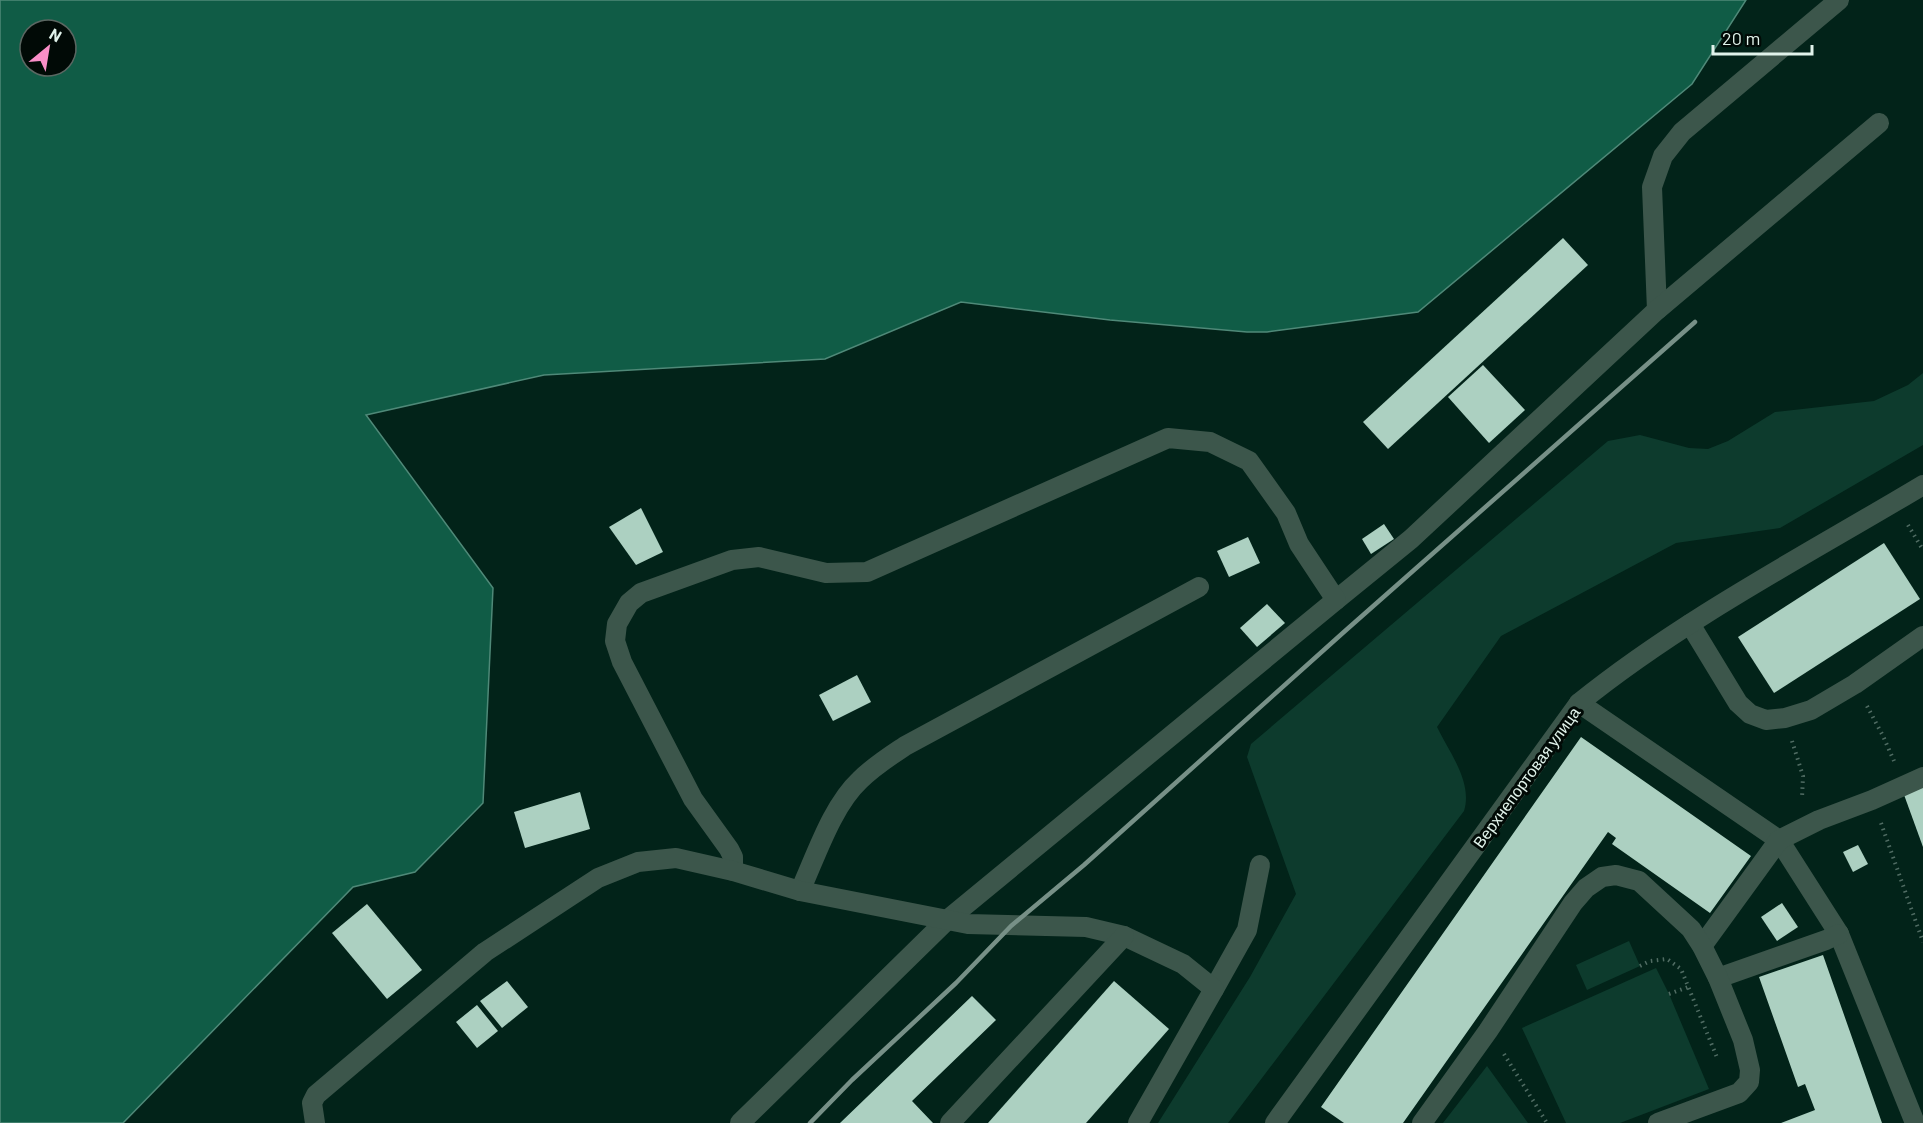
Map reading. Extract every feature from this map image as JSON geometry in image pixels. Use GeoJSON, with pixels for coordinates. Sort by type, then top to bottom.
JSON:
{"type":"FeatureCollection","features":[{"type":"Feature","properties":{"kind":"lane"},"geometry":{"type":"LineString","coordinates":[[1657,310],[1652,187],[1663,156],[1682,132],[1839,0]]}},
{"type":"Feature","properties":{"kind":"lane"},"geometry":{"type":"LineString","coordinates":[[740,1123],[946,921],[1411,538],[1657,310],[1878,123]]}},
{"type":"Feature","properties":{"kind":"lane"},"geometry":{"type":"LineString","coordinates":[[733,871],[733,857],[729,849],[693,799],[622,662],[615,641],[621,614],[628,603],[641,593],[732,560],[759,557],[826,573],[867,572],[1168,438],[1210,442],[1249,461],[1286,513],[1299,544],[1336,600]]}},
{"type":"Feature","properties":{"kind":"lane","name":"Верхнепортовая улица"},"geometry":{"type":"LineString","coordinates":[[1280,1121],[1579,703],[1617,672],[1690,624],[1923,486]]}},
{"type":"Feature","properties":{"kind":"lane"},"geometry":{"type":"LineString","coordinates":[[800,891],[831,822],[859,780],[877,765],[905,746],[1199,587]]}},
{"type":"Feature","properties":{"kind":"lane"},"geometry":{"type":"LineString","coordinates":[[1690,624],[1738,703],[1750,714],[1766,720],[1785,718],[1811,710],[1855,684],[1923,636]]}},
{"type":"Feature","properties":{"kind":"lane"},"geometry":{"type":"LineString","coordinates":[[1579,703],[1779,840],[1839,934],[1915,1123]]}},
{"type":"Feature","properties":{"kind":"lane"},"geometry":{"type":"LineString","coordinates":[[1702,946],[1779,840],[1819,820],[1923,777]]}},
{"type":"Feature","properties":{"kind":"lane"},"geometry":{"type":"LineString","coordinates":[[315,1123],[312,1103],[316,1095],[485,952],[598,878],[638,861],[676,858],[733,871],[800,891],[946,921],[993,926],[1086,927],[1124,936],[1183,964],[1214,989]]}},
{"type":"Feature","properties":{"kind":"lane"},"geometry":{"type":"LineString","coordinates":[[1138,1123],[1247,930],[1260,865]]}},
{"type":"Feature","properties":{"kind":"lane"},"geometry":{"type":"LineString","coordinates":[[1422,1123],[1488,1031],[1573,903],[1586,888],[1602,877],[1616,875],[1639,881],[1691,929],[1718,978],[1743,1040],[1750,1070],[1749,1082],[1738,1093],[1658,1123]]}},
{"type":"Feature","properties":{"kind":"lane"},"geometry":{"type":"LineString","coordinates":[[1718,978],[1839,934]]}},
{"type":"Feature","properties":{"kind":"lane"},"geometry":{"type":"LineString","coordinates":[[950,1123],[1124,936]]}},
{"type":"Feature","properties":{"kind":"path"},"geometry":{"type":"LineString","coordinates":[[1855,684],[1883,736]]}},
{"type":"Feature","properties":{"kind":"path"},"geometry":{"type":"LineString","coordinates":[[1785,718],[1803,776],[1801,802]]}},
{"type":"Feature","properties":{"kind":"path"},"geometry":{"type":"LineString","coordinates":[[1872,800],[1923,942]]}},
{"type":"Feature","properties":{"kind":"path"},"geometry":{"type":"LineString","coordinates":[[1640,966],[1650,961],[1668,959],[1681,969],[1732,1095]]}},
{"type":"Feature","properties":{"kind":"path"},"geometry":{"type":"LineString","coordinates":[[1510,1064],[1547,1123]]}},
{"type":"Feature","properties":{"kind":"shaded area"},"geometry":{"type":"Polygon","coordinates":[[[0,0],[1746,0],[1692,84],[1418,312],[1267,332],[1247,332],[1110,320],[961,302],[825,359],[544,375],[366,415],[493,588],[483,803],[415,872],[353,887],[123,1123],[0,1123],[0,0]]]}},
{"type":"Feature","properties":{"kind":"shaded area"},"geometry":{"type":"Polygon","coordinates":[[[1923,373],[1923,445],[1780,528],[1676,543],[1501,636],[1437,727],[1463,778],[1466,800],[1464,811],[1228,1123],[1158,1123],[1250,977],[1296,894],[1247,757],[1251,744],[1608,441],[1640,435],[1689,448],[1708,449],[1728,441],[1775,412],[1874,401],[1908,385],[1923,373]]]}},
{"type":"Feature","properties":{"kind":"shaded area"},"geometry":{"type":"Polygon","coordinates":[[[1629,941],[1640,966],[1587,990],[1576,965],[1629,941]]]}},
{"type":"Feature","properties":{"kind":"shaded area"},"geometry":{"type":"Polygon","coordinates":[[[1656,968],[1709,1089],[1620,1123],[1566,1123],[1522,1028],[1656,968]]]}},
{"type":"Feature","properties":{"kind":"shaded area"},"geometry":{"type":"Polygon","coordinates":[[[1487,1066],[1528,1123],[1443,1123],[1487,1066]]]}},
{"type":"Feature","properties":{"kind":"building"},"geometry":{"type":"Polygon","coordinates":[[[1563,238],[1588,265],[1388,449],[1363,422],[1563,238]]]}},
{"type":"Feature","properties":{"kind":"building"},"geometry":{"type":"Polygon","coordinates":[[[1483,365],[1525,410],[1489,443],[1448,397],[1483,365]]]}},
{"type":"Feature","properties":{"kind":"building"},"geometry":{"type":"Polygon","coordinates":[[[641,508],[663,552],[636,565],[609,527],[641,508]]]}},
{"type":"Feature","properties":{"kind":"building"},"geometry":{"type":"Polygon","coordinates":[[[1384,524],[1394,539],[1371,554],[1362,539],[1384,524]]]}},
{"type":"Feature","properties":{"kind":"building"},"geometry":{"type":"Polygon","coordinates":[[[1248,537],[1260,563],[1229,577],[1217,551],[1248,537]]]}},
{"type":"Feature","properties":{"kind":"building"},"geometry":{"type":"Polygon","coordinates":[[[1884,543],[1920,599],[1774,693],[1738,637],[1884,543]]]}},
{"type":"Feature","properties":{"kind":"building"},"geometry":{"type":"Polygon","coordinates":[[[1267,604],[1285,623],[1257,647],[1240,628],[1267,604]]]}},
{"type":"Feature","properties":{"kind":"building"},"geometry":{"type":"Polygon","coordinates":[[[857,675],[871,702],[833,721],[819,695],[857,675]]]}},
{"type":"Feature","properties":{"kind":"building"},"geometry":{"type":"Polygon","coordinates":[[[1581,737],[1751,856],[1710,913],[1612,844],[1616,838],[1608,832],[1403,1123],[1344,1123],[1321,1107],[1581,737]]]}},
{"type":"Feature","properties":{"kind":"building"},"geometry":{"type":"Polygon","coordinates":[[[1923,785],[1923,847],[1903,792],[1923,785]]]}},
{"type":"Feature","properties":{"kind":"building"},"geometry":{"type":"Polygon","coordinates":[[[580,792],[590,829],[525,848],[514,812],[580,792]]]}},
{"type":"Feature","properties":{"kind":"building"},"geometry":{"type":"Polygon","coordinates":[[[1858,845],[1868,864],[1853,872],[1843,852],[1858,845]]]}},
{"type":"Feature","properties":{"kind":"building"},"geometry":{"type":"Polygon","coordinates":[[[1782,903],[1798,927],[1777,941],[1761,917],[1782,903]]]}},
{"type":"Feature","properties":{"kind":"building"},"geometry":{"type":"Polygon","coordinates":[[[367,904],[422,970],[387,999],[332,933],[367,904]]]}},
{"type":"Feature","properties":{"kind":"building"},"geometry":{"type":"Polygon","coordinates":[[[1823,955],[1882,1123],[1781,1123],[1815,1110],[1805,1084],[1798,1087],[1759,977],[1823,955]]]}},
{"type":"Feature","properties":{"kind":"building"},"geometry":{"type":"Polygon","coordinates":[[[507,981],[528,1007],[502,1028],[480,1001],[507,981]]]}},
{"type":"Feature","properties":{"kind":"building"},"geometry":{"type":"Polygon","coordinates":[[[1114,981],[1169,1029],[1086,1123],[988,1123],[1114,981]]]}},
{"type":"Feature","properties":{"kind":"building"},"geometry":{"type":"Polygon","coordinates":[[[972,996],[996,1020],[912,1101],[933,1123],[840,1123],[972,996]]]}},
{"type":"Feature","properties":{"kind":"building"},"geometry":{"type":"Polygon","coordinates":[[[477,1005],[498,1031],[477,1048],[456,1022],[477,1005]]]}},
{"type":"Feature","properties":{"kind":"railway"},"geometry":{"type":"LineString","coordinates":[[810,1123],[852,1080],[956,983],[1011,926],[1084,865],[1695,322]]}}]}
